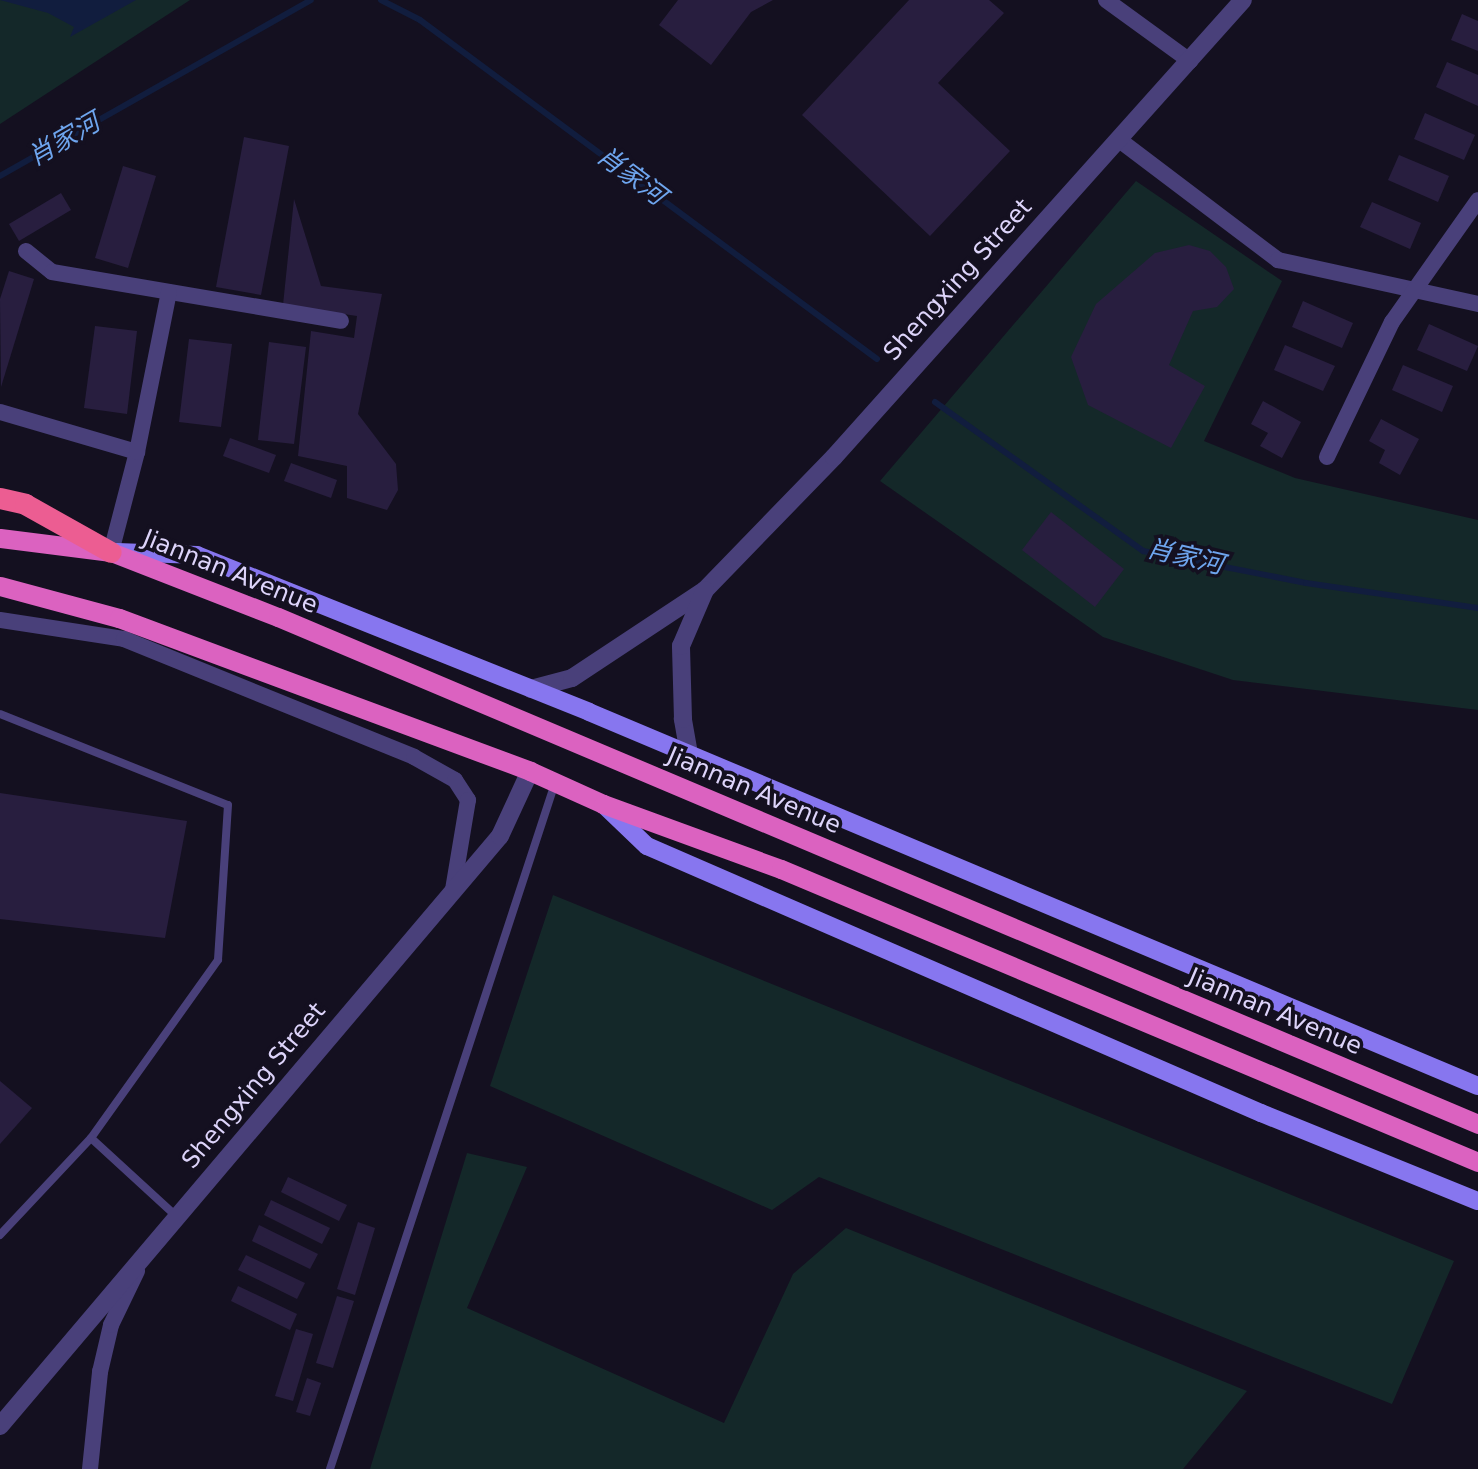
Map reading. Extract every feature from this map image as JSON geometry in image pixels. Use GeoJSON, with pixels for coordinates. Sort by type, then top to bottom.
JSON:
{"type":"FeatureCollection","features":[{"type":"Feature","properties":{"kind":"highway"},"geometry":{"type":"LineString","coordinates":[[0,498],[25,504],[111,552]]}},
{"type":"Feature","properties":{"kind":"highway","name":"Jiannan Avenue"},"geometry":{"type":"LineString","coordinates":[[0,538],[111,552],[456,692],[1478,1124]]}},
{"type":"Feature","properties":{"kind":"highway"},"geometry":{"type":"LineString","coordinates":[[0,586],[119,618],[530,771],[603,804],[781,869],[1478,1163]]}},
{"type":"Feature","properties":{"kind":"main road"},"geometry":{"type":"LineString","coordinates":[[111,552],[197,555],[689,754],[1478,1086]]}},
{"type":"Feature","properties":{"kind":"main road"},"geometry":{"type":"LineString","coordinates":[[603,804],[648,846],[1261,1113],[1478,1201]]}},
{"type":"Feature","properties":{"kind":"street"},"geometry":{"type":"LineString","coordinates":[[1106,0],[1189,61]]}},
{"type":"Feature","properties":{"kind":"street","name":"Shengxing Street"},"geometry":{"type":"LineString","coordinates":[[705,590],[834,457],[1243,0]]}},
{"type":"Feature","properties":{"kind":"street"},"geometry":{"type":"LineString","coordinates":[[1118,139],[1266,255],[1478,304]]}},
{"type":"Feature","properties":{"kind":"street"},"geometry":{"type":"LineString","coordinates":[[1327,457],[1392,321],[1478,200]]}},
{"type":"Feature","properties":{"kind":"street"},"geometry":{"type":"LineString","coordinates":[[26,251],[52,272],[341,321]]}},
{"type":"Feature","properties":{"kind":"street"},"geometry":{"type":"LineString","coordinates":[[111,552],[137,452],[169,292]]}},
{"type":"Feature","properties":{"kind":"street"},"geometry":{"type":"LineString","coordinates":[[0,412],[137,452]]}},
{"type":"Feature","properties":{"kind":"street"},"geometry":{"type":"LineString","coordinates":[[531,689],[572,678],[705,590]]}},
{"type":"Feature","properties":{"kind":"street"},"geometry":{"type":"LineString","coordinates":[[689,754],[682,719],[681,646],[705,590]]}},
{"type":"Feature","properties":{"kind":"street"},"geometry":{"type":"LineString","coordinates":[[0,620],[124,639],[414,757],[455,780],[468,800],[453,890]]}},
{"type":"Feature","properties":{"kind":"street","name":"Shengxing Street"},"geometry":{"type":"LineString","coordinates":[[90,1469],[100,1372],[111,1325],[150,1248],[500,836],[530,771]]}},
{"type":"Feature","properties":{"kind":"street"},"geometry":{"type":"LineString","coordinates":[[0,1426],[150,1248]]}},
{"type":"Feature","properties":{"kind":"lane"},"geometry":{"type":"LineString","coordinates":[[0,713],[228,805],[218,960],[91,1138],[0,1235]]}},
{"type":"Feature","properties":{"kind":"lane"},"geometry":{"type":"LineString","coordinates":[[330,1469],[555,783]]}},
{"type":"Feature","properties":{"kind":"lane"},"geometry":{"type":"LineString","coordinates":[[91,1138],[176,1216]]}},
{"type":"Feature","properties":{"kind":"green space"},"geometry":{"type":"Polygon","coordinates":[[[0,0],[190,0],[0,124],[0,0]]]}},
{"type":"Feature","properties":{"kind":"green space"},"geometry":{"type":"Polygon","coordinates":[[[1136,181],[1282,281],[1204,441],[1295,478],[1478,520],[1478,710],[1233,680],[1103,637],[880,481],[1136,181]]]}},
{"type":"Feature","properties":{"kind":"green space"},"geometry":{"type":"Polygon","coordinates":[[[553,895],[1454,1261],[1392,1404],[819,1177],[772,1210],[490,1086],[553,895]]]}},
{"type":"Feature","properties":{"kind":"green space"},"geometry":{"type":"Polygon","coordinates":[[[467,1153],[527,1167],[467,1308],[724,1423],[793,1274],[846,1228],[1247,1391],[1183,1469],[370,1469],[467,1153]]]}},
{"type":"Feature","properties":{"kind":"water"},"geometry":{"type":"Polygon","coordinates":[[[0,0],[136,0],[70,37],[74,27],[48,13],[0,0]]]}},
{"type":"Feature","properties":{"kind":"building"},"geometry":{"type":"Polygon","coordinates":[[[678,0],[773,0],[751,12],[711,65],[659,25],[678,0]]]}},
{"type":"Feature","properties":{"kind":"building"},"geometry":{"type":"Polygon","coordinates":[[[909,0],[989,0],[1004,13],[938,83],[1010,151],[930,236],[802,115],[909,0]]]}},
{"type":"Feature","properties":{"kind":"building"},"geometry":{"type":"Polygon","coordinates":[[[1462,14],[1478,21],[1478,51],[1451,40],[1462,14]]]}},
{"type":"Feature","properties":{"kind":"building"},"geometry":{"type":"Polygon","coordinates":[[[1447,62],[1478,75],[1478,106],[1436,87],[1447,62]]]}},
{"type":"Feature","properties":{"kind":"building"},"geometry":{"type":"Polygon","coordinates":[[[1425,113],[1475,135],[1464,160],[1414,139],[1425,113]]]}},
{"type":"Feature","properties":{"kind":"building"},"geometry":{"type":"Polygon","coordinates":[[[244,137],[289,146],[261,295],[216,287],[244,137]]]}},
{"type":"Feature","properties":{"kind":"building"},"geometry":{"type":"Polygon","coordinates":[[[1399,155],[1449,176],[1438,202],[1388,180],[1399,155]]]}},
{"type":"Feature","properties":{"kind":"building"},"geometry":{"type":"Polygon","coordinates":[[[123,166],[156,176],[128,268],[95,258],[123,166]]]}},
{"type":"Feature","properties":{"kind":"building"},"geometry":{"type":"Polygon","coordinates":[[[61,193],[71,210],[19,241],[9,224],[61,193]]]}},
{"type":"Feature","properties":{"kind":"building"},"geometry":{"type":"Polygon","coordinates":[[[294,199],[321,286],[382,294],[358,414],[396,464],[398,490],[387,510],[347,498],[347,466],[298,456],[311,331],[354,338],[357,316],[283,305],[294,199]]]}},
{"type":"Feature","properties":{"kind":"building"},"geometry":{"type":"Polygon","coordinates":[[[1372,202],[1421,223],[1410,249],[1360,227],[1372,202]]]}},
{"type":"Feature","properties":{"kind":"building"},"geometry":{"type":"Polygon","coordinates":[[[1189,245],[1210,251],[1226,267],[1234,289],[1217,307],[1193,311],[1169,365],[1205,386],[1171,448],[1088,405],[1071,357],[1096,304],[1155,253],[1189,245]]]}},
{"type":"Feature","properties":{"kind":"building"},"geometry":{"type":"Polygon","coordinates":[[[9,271],[34,279],[1,387],[0,299],[9,271]]]}},
{"type":"Feature","properties":{"kind":"building"},"geometry":{"type":"Polygon","coordinates":[[[1303,301],[1353,323],[1342,348],[1292,327],[1303,301]]]}},
{"type":"Feature","properties":{"kind":"building"},"geometry":{"type":"Polygon","coordinates":[[[1429,324],[1478,346],[1467,371],[1417,350],[1429,324]]]}},
{"type":"Feature","properties":{"kind":"building"},"geometry":{"type":"Polygon","coordinates":[[[95,326],[137,331],[127,414],[84,408],[95,326]]]}},
{"type":"Feature","properties":{"kind":"building"},"geometry":{"type":"Polygon","coordinates":[[[189,339],[232,344],[221,427],[179,422],[189,339]]]}},
{"type":"Feature","properties":{"kind":"building"},"geometry":{"type":"Polygon","coordinates":[[[269,342],[306,347],[294,444],[258,440],[269,342]]]}},
{"type":"Feature","properties":{"kind":"building"},"geometry":{"type":"Polygon","coordinates":[[[1285,345],[1335,366],[1323,391],[1274,370],[1285,345]]]}},
{"type":"Feature","properties":{"kind":"building"},"geometry":{"type":"Polygon","coordinates":[[[1403,365],[1453,386],[1442,412],[1392,390],[1403,365]]]}},
{"type":"Feature","properties":{"kind":"building"},"geometry":{"type":"Polygon","coordinates":[[[1263,401],[1301,422],[1282,458],[1260,446],[1268,433],[1251,424],[1263,401]]]}},
{"type":"Feature","properties":{"kind":"building"},"geometry":{"type":"Polygon","coordinates":[[[1381,419],[1419,439],[1400,475],[1379,463],[1385,450],[1369,441],[1381,419]]]}},
{"type":"Feature","properties":{"kind":"building"},"geometry":{"type":"Polygon","coordinates":[[[230,438],[276,455],[269,473],[223,456],[230,438]]]}},
{"type":"Feature","properties":{"kind":"building"},"geometry":{"type":"Polygon","coordinates":[[[291,463],[337,480],[331,498],[284,481],[291,463]]]}},
{"type":"Feature","properties":{"kind":"building"},"geometry":{"type":"Polygon","coordinates":[[[1051,512],[1124,569],[1095,607],[1022,550],[1051,512]]]}},
{"type":"Feature","properties":{"kind":"building"},"geometry":{"type":"Polygon","coordinates":[[[0,793],[187,821],[165,938],[0,919],[0,793]]]}},
{"type":"Feature","properties":{"kind":"building"},"geometry":{"type":"Polygon","coordinates":[[[0,1081],[32,1108],[0,1144],[0,1081]]]}},
{"type":"Feature","properties":{"kind":"building"},"geometry":{"type":"Polygon","coordinates":[[[288,1177],[347,1205],[339,1221],[281,1192],[288,1177]]]}},
{"type":"Feature","properties":{"kind":"building"},"geometry":{"type":"Polygon","coordinates":[[[271,1200],[330,1228],[322,1244],[264,1215],[271,1200]]]}},
{"type":"Feature","properties":{"kind":"building"},"geometry":{"type":"Polygon","coordinates":[[[358,1222],[375,1228],[355,1295],[337,1289],[358,1222]]]}},
{"type":"Feature","properties":{"kind":"building"},"geometry":{"type":"Polygon","coordinates":[[[259,1225],[318,1254],[310,1269],[252,1241],[259,1225]]]}},
{"type":"Feature","properties":{"kind":"building"},"geometry":{"type":"Polygon","coordinates":[[[246,1255],[305,1283],[297,1299],[238,1270],[246,1255]]]}},
{"type":"Feature","properties":{"kind":"building"},"geometry":{"type":"Polygon","coordinates":[[[238,1286],[297,1314],[290,1330],[231,1301],[238,1286]]]}},
{"type":"Feature","properties":{"kind":"building"},"geometry":{"type":"Polygon","coordinates":[[[337,1296],[354,1301],[333,1368],[316,1363],[337,1296]]]}},
{"type":"Feature","properties":{"kind":"building"},"geometry":{"type":"Polygon","coordinates":[[[296,1329],[313,1334],[293,1401],[275,1396],[296,1329]]]}},
{"type":"Feature","properties":{"kind":"building"},"geometry":{"type":"Polygon","coordinates":[[[307,1378],[321,1383],[310,1416],[296,1412],[307,1378]]]}},
{"type":"Feature","properties":{"kind":"waterway","name":"肖家河"},"geometry":{"type":"LineString","coordinates":[[0,176],[311,0]]}},
{"type":"Feature","properties":{"kind":"waterway","name":"肖家河"},"geometry":{"type":"LineString","coordinates":[[381,0],[420,20],[877,359]]}},
{"type":"Feature","properties":{"kind":"waterway","name":"肖家河"},"geometry":{"type":"LineString","coordinates":[[935,402],[1143,551],[1306,583],[1478,608]]}}]}
